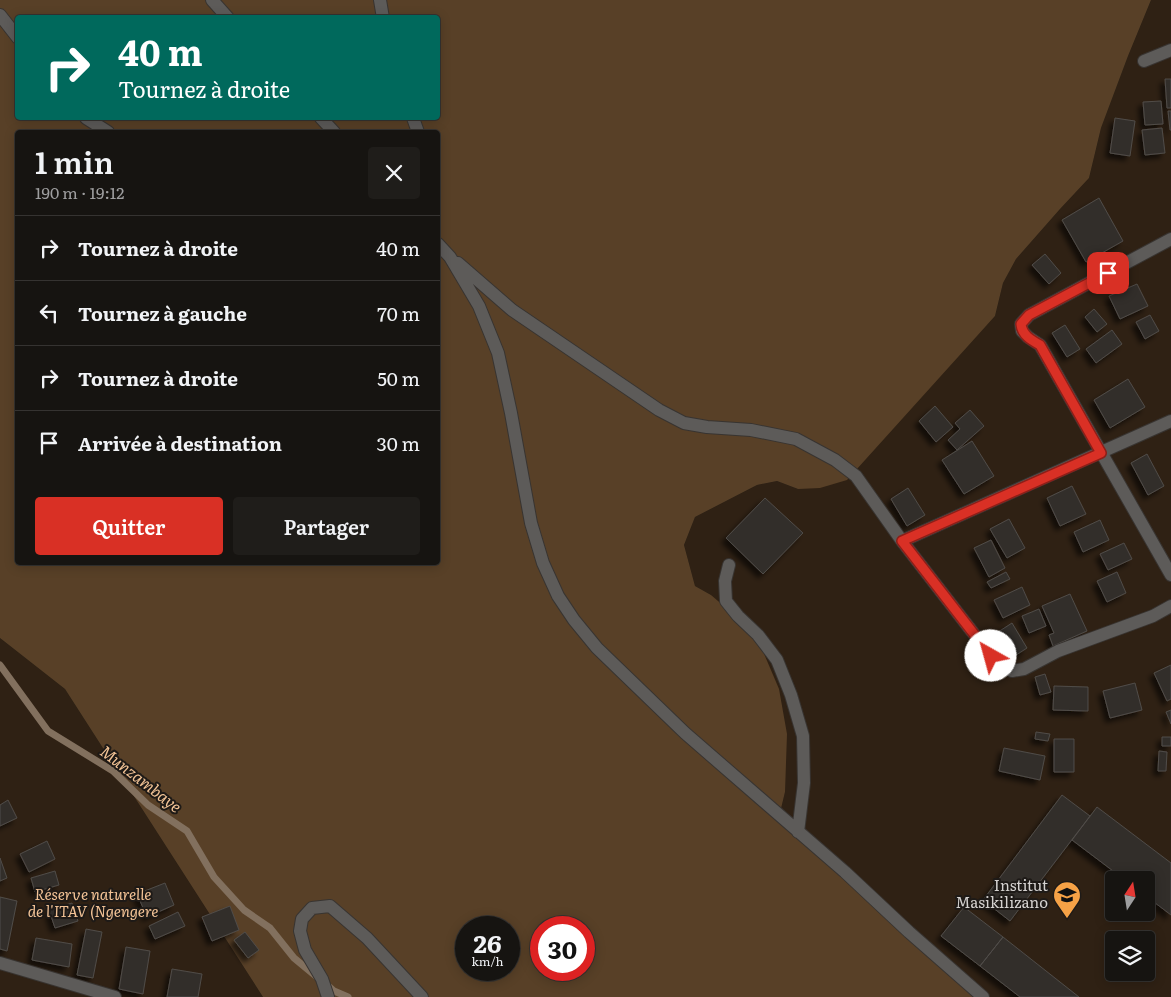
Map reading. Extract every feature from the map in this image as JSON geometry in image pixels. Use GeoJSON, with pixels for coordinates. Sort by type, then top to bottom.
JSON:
{"type":"FeatureCollection","features":[{"type":"Feature","properties":{"kind":"street"},"geometry":{"type":"LineString","coordinates":[[212,0],[225,15]]}},
{"type":"Feature","properties":{"kind":"street"},"geometry":{"type":"LineString","coordinates":[[380,0],[383,15]]}},
{"type":"Feature","properties":{"kind":"street"},"geometry":{"type":"LineString","coordinates":[[0,15],[15,34]]}},
{"type":"Feature","properties":{"kind":"street"},"geometry":{"type":"LineString","coordinates":[[1144,61],[1171,50]]}},
{"type":"Feature","properties":{"kind":"street"},"geometry":{"type":"LineString","coordinates":[[89,120],[105,130]]}},
{"type":"Feature","properties":{"kind":"street"},"geometry":{"type":"LineString","coordinates":[[322,120],[332,130]]}},
{"type":"Feature","properties":{"kind":"street"},"geometry":{"type":"LineString","coordinates":[[1171,239],[1029,315],[1021,324],[1022,331],[1040,345],[1171,575]]}},
{"type":"Feature","properties":{"kind":"street"},"geometry":{"type":"LineString","coordinates":[[440,246],[512,310],[659,410],[684,423],[707,427],[751,430],[796,439],[835,460],[856,476],[902,541],[991,656],[1012,671],[1024,669],[1058,652],[1153,616],[1171,606]]}},
{"type":"Feature","properties":{"kind":"street"},"geometry":{"type":"LineString","coordinates":[[450,257],[479,306],[498,353],[531,523],[543,563],[558,596],[574,620],[597,648],[684,733],[845,872],[909,932],[983,997]]}},
{"type":"Feature","properties":{"kind":"street"},"geometry":{"type":"LineString","coordinates":[[902,541],[1171,421]]}},
{"type":"Feature","properties":{"kind":"street"},"geometry":{"type":"LineString","coordinates":[[729,565],[725,581],[726,601],[738,616],[758,635],[777,660],[791,695],[803,736],[804,783],[798,832]]}},
{"type":"Feature","properties":{"kind":"street"},"geometry":{"type":"LineString","coordinates":[[328,996],[306,950],[300,931],[302,919],[312,908],[330,906],[367,938],[422,997]]}},
{"type":"Feature","properties":{"kind":"street"},"geometry":{"type":"LineString","coordinates":[[0,964],[115,997]]}},
{"type":"Feature","properties":{"kind":"green space"},"geometry":{"type":"Polygon","coordinates":[[[1151,0],[1171,0],[1171,997],[981,997],[779,817],[785,792],[711,595],[695,586],[684,545],[695,517],[757,485],[777,481],[798,489],[957,356],[995,316],[1003,283],[1016,259],[1089,178],[1101,128],[1151,0]]]}},
{"type":"Feature","properties":{"kind":"green space","name":"Réserve naturelle de l'ITAV (Ngengere"},"geometry":{"type":"Polygon","coordinates":[[[0,638],[65,689],[263,997],[0,997],[0,638]]]}},
{"type":"Feature","properties":{"kind":"shaded area"},"geometry":{"type":"Polygon","coordinates":[[[0,0],[1151,0],[1101,128],[1089,178],[1016,259],[1003,283],[995,316],[847,480],[820,488],[798,489],[777,481],[757,485],[695,517],[684,545],[695,586],[711,595],[732,613],[762,649],[779,689],[787,734],[785,792],[779,817],[981,997],[263,997],[65,689],[0,638],[0,0]]]}},
{"type":"Feature","properties":{"kind":"building"},"geometry":{"type":"Polygon","coordinates":[[[1165,79],[1171,79],[1171,108],[1167,108],[1165,79]]]}},
{"type":"Feature","properties":{"kind":"building"},"geometry":{"type":"Polygon","coordinates":[[[1161,101],[1163,124],[1145,125],[1143,102],[1161,101]]]}},
{"type":"Feature","properties":{"kind":"building"},"geometry":{"type":"Polygon","coordinates":[[[1168,111],[1171,111],[1171,130],[1170,130],[1168,111]]]}},
{"type":"Feature","properties":{"kind":"building"},"geometry":{"type":"Polygon","coordinates":[[[1115,118],[1135,121],[1130,156],[1110,153],[1115,118]]]}},
{"type":"Feature","properties":{"kind":"building"},"geometry":{"type":"Polygon","coordinates":[[[1162,128],[1165,153],[1145,155],[1142,130],[1162,128]]]}},
{"type":"Feature","properties":{"kind":"building"},"geometry":{"type":"Polygon","coordinates":[[[1099,198],[1123,241],[1086,262],[1062,220],[1099,198]]]}},
{"type":"Feature","properties":{"kind":"building"},"geometry":{"type":"Polygon","coordinates":[[[1045,254],[1061,273],[1049,284],[1032,265],[1045,254]]]}},
{"type":"Feature","properties":{"kind":"building"},"geometry":{"type":"Polygon","coordinates":[[[1137,284],[1148,306],[1120,319],[1109,296],[1137,284]]]}},
{"type":"Feature","properties":{"kind":"building"},"geometry":{"type":"Polygon","coordinates":[[[1094,309],[1107,324],[1097,332],[1085,317],[1094,309]]]}},
{"type":"Feature","properties":{"kind":"building"},"geometry":{"type":"Polygon","coordinates":[[[1150,315],[1159,331],[1145,339],[1136,322],[1150,315]]]}},
{"type":"Feature","properties":{"kind":"building"},"geometry":{"type":"Polygon","coordinates":[[[1065,325],[1080,349],[1067,357],[1052,333],[1065,325]]]}},
{"type":"Feature","properties":{"kind":"building"},"geometry":{"type":"Polygon","coordinates":[[[1112,330],[1122,344],[1096,363],[1086,349],[1112,330]]]}},
{"type":"Feature","properties":{"kind":"building"},"geometry":{"type":"Polygon","coordinates":[[[1128,379],[1145,407],[1110,428],[1094,400],[1128,379]]]}},
{"type":"Feature","properties":{"kind":"building"},"geometry":{"type":"Polygon","coordinates":[[[935,406],[953,427],[936,442],[919,421],[935,406]]]}},
{"type":"Feature","properties":{"kind":"building"},"geometry":{"type":"Polygon","coordinates":[[[970,410],[984,426],[957,450],[948,440],[960,429],[955,423],[970,410]]]}},
{"type":"Feature","properties":{"kind":"building"},"geometry":{"type":"Polygon","coordinates":[[[972,441],[994,476],[964,494],[942,460],[972,441]]]}},
{"type":"Feature","properties":{"kind":"building"},"geometry":{"type":"Polygon","coordinates":[[[1147,454],[1164,486],[1148,495],[1131,463],[1147,454]]]}},
{"type":"Feature","properties":{"kind":"building"},"geometry":{"type":"Polygon","coordinates":[[[1072,486],[1086,514],[1060,526],[1047,498],[1072,486]]]}},
{"type":"Feature","properties":{"kind":"building"},"geometry":{"type":"Polygon","coordinates":[[[908,488],[925,515],[907,526],[891,499],[908,488]]]}},
{"type":"Feature","properties":{"kind":"building"},"geometry":{"type":"Polygon","coordinates":[[[765,498],[803,533],[763,574],[726,538],[765,498]]]}},
{"type":"Feature","properties":{"kind":"building"},"geometry":{"type":"Polygon","coordinates":[[[1009,519],[1025,548],[1007,558],[990,529],[1009,519]]]}},
{"type":"Feature","properties":{"kind":"building"},"geometry":{"type":"Polygon","coordinates":[[[1100,520],[1109,540],[1083,552],[1074,532],[1100,520]]]}},
{"type":"Feature","properties":{"kind":"building"},"geometry":{"type":"Polygon","coordinates":[[[991,540],[1005,568],[989,577],[974,548],[991,540]]]}},
{"type":"Feature","properties":{"kind":"building"},"geometry":{"type":"Polygon","coordinates":[[[1124,543],[1132,559],[1108,570],[1100,554],[1124,543]]]}},
{"type":"Feature","properties":{"kind":"building"},"geometry":{"type":"Polygon","coordinates":[[[1006,572],[1010,579],[991,588],[987,582],[1006,572]]]}},
{"type":"Feature","properties":{"kind":"building"},"geometry":{"type":"Polygon","coordinates":[[[1117,572],[1126,593],[1107,602],[1097,581],[1117,572]]]}},
{"type":"Feature","properties":{"kind":"building"},"geometry":{"type":"Polygon","coordinates":[[[1022,587],[1030,605],[1003,618],[994,600],[1022,587]]]}},
{"type":"Feature","properties":{"kind":"building"},"geometry":{"type":"Polygon","coordinates":[[[1070,594],[1087,631],[1053,646],[1049,635],[1054,633],[1042,606],[1070,594]]]}},
{"type":"Feature","properties":{"kind":"building"},"geometry":{"type":"Polygon","coordinates":[[[1039,609],[1046,626],[1029,633],[1022,616],[1039,609]]]}},
{"type":"Feature","properties":{"kind":"building"},"geometry":{"type":"Polygon","coordinates":[[[1012,623],[1027,648],[1010,659],[995,634],[1012,623]]]}},
{"type":"Feature","properties":{"kind":"building"},"geometry":{"type":"Polygon","coordinates":[[[1171,665],[1171,699],[1167,701],[1154,673],[1171,665]]]}},
{"type":"Feature","properties":{"kind":"building"},"geometry":{"type":"Polygon","coordinates":[[[1045,674],[1051,692],[1040,695],[1035,677],[1045,674]]]}},
{"type":"Feature","properties":{"kind":"building"},"geometry":{"type":"Polygon","coordinates":[[[1135,683],[1142,710],[1110,718],[1103,691],[1135,683]]]}},
{"type":"Feature","properties":{"kind":"building"},"geometry":{"type":"Polygon","coordinates":[[[1054,686],[1088,687],[1088,711],[1053,710],[1054,686]]]}},
{"type":"Feature","properties":{"kind":"building"},"geometry":{"type":"Polygon","coordinates":[[[1171,710],[1171,724],[1166,712],[1171,710]]]}},
{"type":"Feature","properties":{"kind":"building"},"geometry":{"type":"Polygon","coordinates":[[[1036,732],[1050,734],[1048,741],[1035,739],[1036,732]]]}},
{"type":"Feature","properties":{"kind":"building"},"geometry":{"type":"Polygon","coordinates":[[[1162,737],[1171,737],[1171,746],[1162,746],[1162,737]]]}},
{"type":"Feature","properties":{"kind":"building"},"geometry":{"type":"Polygon","coordinates":[[[1054,739],[1074,739],[1074,772],[1054,772],[1054,739]]]}},
{"type":"Feature","properties":{"kind":"building"},"geometry":{"type":"Polygon","coordinates":[[[1004,748],[1045,756],[1040,780],[999,771],[1004,748]]]}},
{"type":"Feature","properties":{"kind":"building"},"geometry":{"type":"Polygon","coordinates":[[[1159,751],[1167,752],[1166,771],[1158,771],[1159,751]]]}},
{"type":"Feature","properties":{"kind":"building"},"geometry":{"type":"Polygon","coordinates":[[[1062,795],[1090,816],[1010,921],[983,900],[1062,795]]]}},
{"type":"Feature","properties":{"kind":"building"},"geometry":{"type":"Polygon","coordinates":[[[8,800],[17,818],[0,826],[0,805],[8,800]]]}},
{"type":"Feature","properties":{"kind":"building"},"geometry":{"type":"Polygon","coordinates":[[[1097,807],[1171,863],[1171,915],[1155,903],[1155,871],[1113,871],[1072,840],[1097,807]]]}},
{"type":"Feature","properties":{"kind":"building"},"geometry":{"type":"Polygon","coordinates":[[[47,841],[55,859],[29,872],[20,854],[47,841]]]}},
{"type":"Feature","properties":{"kind":"building"},"geometry":{"type":"Polygon","coordinates":[[[0,858],[7,878],[0,881],[0,858]]]}},
{"type":"Feature","properties":{"kind":"building"},"geometry":{"type":"Polygon","coordinates":[[[55,871],[59,885],[35,892],[31,878],[55,871]]]}},
{"type":"Feature","properties":{"kind":"building"},"geometry":{"type":"Polygon","coordinates":[[[165,883],[174,905],[147,917],[137,894],[165,883]]]}},
{"type":"Feature","properties":{"kind":"building"},"geometry":{"type":"Polygon","coordinates":[[[0,897],[17,901],[7,951],[0,949],[0,897]]]}},
{"type":"Feature","properties":{"kind":"building"},"geometry":{"type":"Polygon","coordinates":[[[72,903],[78,921],[55,928],[49,910],[72,903]]]}},
{"type":"Feature","properties":{"kind":"building"},"geometry":{"type":"Polygon","coordinates":[[[230,906],[239,930],[212,941],[202,917],[230,906]]]}},
{"type":"Feature","properties":{"kind":"building"},"geometry":{"type":"Polygon","coordinates":[[[964,907],[1003,937],[980,966],[941,936],[964,907]]]}},
{"type":"Feature","properties":{"kind":"building"},"geometry":{"type":"Polygon","coordinates":[[[178,912],[185,926],[155,939],[149,926],[178,912]]]}},
{"type":"Feature","properties":{"kind":"building"},"geometry":{"type":"Polygon","coordinates":[[[86,929],[102,932],[93,978],[77,975],[86,929]]]}},
{"type":"Feature","properties":{"kind":"building"},"geometry":{"type":"Polygon","coordinates":[[[245,932],[259,950],[248,958],[234,940],[245,932]]]}},
{"type":"Feature","properties":{"kind":"building"},"geometry":{"type":"Polygon","coordinates":[[[1003,937],[1079,997],[1020,997],[980,966],[1003,937]]]}},
{"type":"Feature","properties":{"kind":"building"},"geometry":{"type":"Polygon","coordinates":[[[36,938],[72,944],[69,967],[32,960],[36,938]]]}},
{"type":"Feature","properties":{"kind":"building"},"geometry":{"type":"Polygon","coordinates":[[[126,947],[150,951],[143,994],[119,989],[126,947]]]}},
{"type":"Feature","properties":{"kind":"building"},"geometry":{"type":"Polygon","coordinates":[[[172,969],[202,974],[198,997],[167,997],[172,969]]]}},
{"type":"Feature","properties":{"kind":"waterway","name":"Munzambaye"},"geometry":{"type":"LineString","coordinates":[[0,665],[48,731],[113,771],[148,805],[187,831],[214,877],[244,910],[270,928],[294,958],[317,977]]}},
{"type":"Feature","properties":{"kind":"waterway","name":"Munzambaye"},"geometry":{"type":"LineString","coordinates":[[325,983],[334,991],[348,997]]}},
{"type":"Feature","properties":{"kind":"place","name":"Institut Masikilizano"},"geometry":{"type":"Point","coordinates":[1067,919]}},
{"type":"Feature","properties":{"kind":"route"},"geometry":{"type":"LineString","coordinates":[[991,656],[902,541],[1101,453],[1040,345],[1022,331],[1021,324],[1029,315],[1108,273]]}}]}
